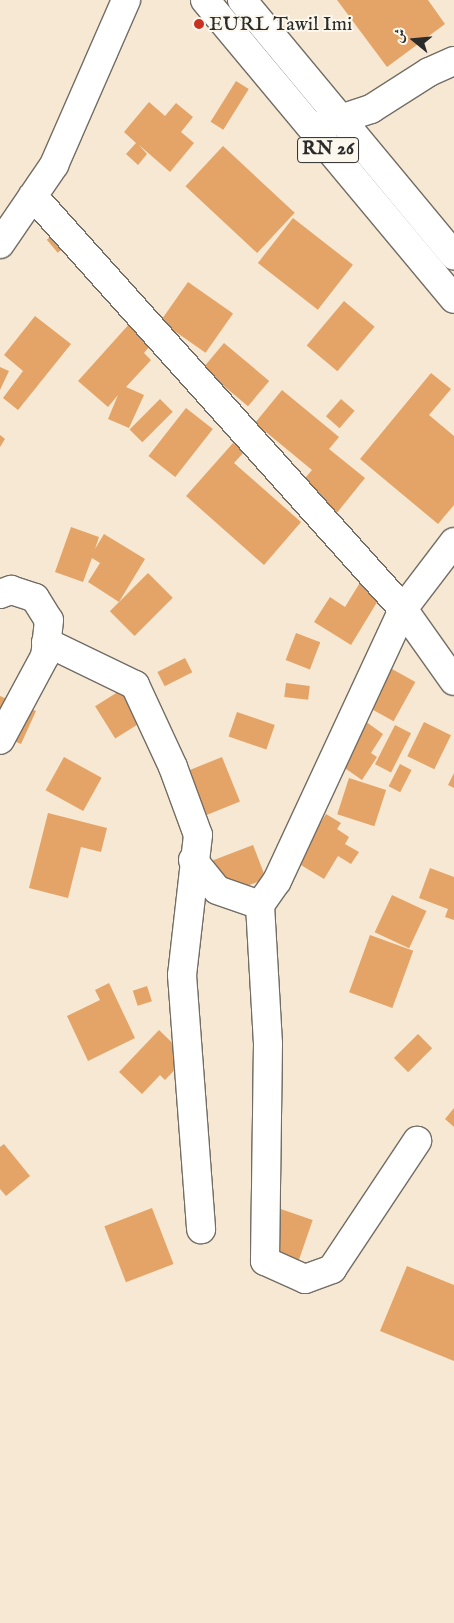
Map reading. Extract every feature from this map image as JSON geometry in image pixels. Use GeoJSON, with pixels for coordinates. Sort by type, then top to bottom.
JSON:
{"type":"FeatureCollection","features":[{"type":"Feature","properties":{"kind":"main road"},"geometry":{"type":"LineString","coordinates":[[0,244],[54,165],[126,0]]}},
{"type":"Feature","properties":{"kind":"main road","name":"RN 26"},"geometry":{"type":"LineString","coordinates":[[205,0],[311,130],[454,299]]}},
{"type":"Feature","properties":{"kind":"main road","name":"RN 26"},"geometry":{"type":"LineString","coordinates":[[242,0],[454,255]]}},
{"type":"Feature","properties":{"kind":"main road"},"geometry":{"type":"LineString","coordinates":[[311,130],[339,118],[371,109],[429,72],[454,61]]}},
{"type":"Feature","properties":{"kind":"main road"},"geometry":{"type":"LineString","coordinates":[[33,196],[403,609],[454,681]]}},
{"type":"Feature","properties":{"kind":"main road"},"geometry":{"type":"LineString","coordinates":[[417,1141],[332,1270],[305,1278],[266,1261],[268,1044],[260,905],[281,872],[403,609],[454,542]]}},
{"type":"Feature","properties":{"kind":"main road"},"geometry":{"type":"LineString","coordinates":[[0,594],[11,590],[35,598],[50,620],[44,656],[0,740]]}},
{"type":"Feature","properties":{"kind":"main road"},"geometry":{"type":"LineString","coordinates":[[46,642],[134,685],[173,767],[198,835],[193,860],[182,975],[201,1229]]}},
{"type":"Feature","properties":{"kind":"main road"},"geometry":{"type":"LineString","coordinates":[[193,860],[218,890],[260,905]]}},
{"type":"Feature","properties":{"kind":"building"},"geometry":{"type":"Polygon","coordinates":[[[337,0],[428,0],[445,24],[387,67],[337,0]]]}},
{"type":"Feature","properties":{"kind":"building"},"geometry":{"type":"Polygon","coordinates":[[[236,81],[249,89],[223,130],[211,122],[236,81]]]}},
{"type":"Feature","properties":{"kind":"building"},"geometry":{"type":"Polygon","coordinates":[[[149,102],[165,116],[176,103],[193,117],[181,132],[194,143],[170,172],[139,145],[147,154],[138,165],[126,154],[136,143],[124,132],[149,102]]]}},
{"type":"Feature","properties":{"kind":"building"},"geometry":{"type":"Polygon","coordinates":[[[223,146],[295,213],[257,253],[185,186],[223,146]]]}},
{"type":"Feature","properties":{"kind":"building"},"geometry":{"type":"Polygon","coordinates":[[[293,218],[353,265],[318,310],[258,263],[293,218]]]}},
{"type":"Feature","properties":{"kind":"building"},"geometry":{"type":"Polygon","coordinates":[[[56,232],[67,245],[58,253],[47,240],[56,232]]]}},
{"type":"Feature","properties":{"kind":"building"},"geometry":{"type":"Polygon","coordinates":[[[188,282],[233,314],[206,353],[160,321],[188,282]]]}},
{"type":"Feature","properties":{"kind":"building"},"geometry":{"type":"Polygon","coordinates":[[[344,301],[375,327],[337,371],[307,345],[344,301]]]}},
{"type":"Feature","properties":{"kind":"building"},"geometry":{"type":"Polygon","coordinates":[[[35,316],[71,344],[18,410],[3,398],[23,371],[4,355],[35,316]]]}},
{"type":"Feature","properties":{"kind":"building"},"geometry":{"type":"Polygon","coordinates":[[[131,322],[153,342],[144,353],[151,360],[126,387],[144,395],[129,428],[108,419],[118,395],[108,407],[78,381],[131,322]]]}},
{"type":"Feature","properties":{"kind":"building"},"geometry":{"type":"Polygon","coordinates":[[[224,343],[269,381],[248,406],[203,368],[224,343]]]}},
{"type":"Feature","properties":{"kind":"building"},"geometry":{"type":"Polygon","coordinates":[[[0,367],[9,371],[0,390],[0,367]]]}},
{"type":"Feature","properties":{"kind":"building"},"geometry":{"type":"Polygon","coordinates":[[[431,373],[451,389],[429,415],[454,436],[454,505],[438,524],[360,459],[431,373]]]}},
{"type":"Feature","properties":{"kind":"building"},"geometry":{"type":"Polygon","coordinates":[[[282,390],[339,437],[329,449],[365,478],[336,514],[300,484],[312,470],[255,423],[282,390]]]}},
{"type":"Feature","properties":{"kind":"building"},"geometry":{"type":"Polygon","coordinates":[[[160,399],[173,412],[142,442],[130,429],[160,399]]]}},
{"type":"Feature","properties":{"kind":"building"},"geometry":{"type":"Polygon","coordinates":[[[341,399],[355,411],[339,428],[326,416],[341,399]]]}},
{"type":"Feature","properties":{"kind":"building"},"geometry":{"type":"Polygon","coordinates":[[[186,408],[213,429],[175,477],[148,456],[186,408]]]}},
{"type":"Feature","properties":{"kind":"building"},"geometry":{"type":"Polygon","coordinates":[[[0,435],[5,439],[0,447],[0,435]]]}},
{"type":"Feature","properties":{"kind":"building"},"geometry":{"type":"Polygon","coordinates":[[[233,443],[244,452],[234,463],[301,522],[264,565],[186,496],[233,443]]]}},
{"type":"Feature","properties":{"kind":"building"},"geometry":{"type":"Polygon","coordinates":[[[71,527],[99,537],[95,549],[104,534],[145,559],[119,602],[88,582],[100,563],[92,558],[83,582],[55,572],[71,527]]]}},
{"type":"Feature","properties":{"kind":"building"},"geometry":{"type":"Polygon","coordinates":[[[148,573],[173,598],[135,636],[110,611],[148,573]]]}},
{"type":"Feature","properties":{"kind":"building"},"geometry":{"type":"Polygon","coordinates":[[[361,581],[382,594],[351,645],[314,622],[330,597],[345,607],[361,581]]]}},
{"type":"Feature","properties":{"kind":"building"},"geometry":{"type":"Polygon","coordinates":[[[296,633],[320,642],[310,669],[286,660],[296,633]]]}},
{"type":"Feature","properties":{"kind":"building"},"geometry":{"type":"Polygon","coordinates":[[[185,658],[192,672],[165,686],[157,672],[185,658]]]}},
{"type":"Feature","properties":{"kind":"building"},"geometry":{"type":"Polygon","coordinates":[[[383,664],[415,682],[394,721],[361,703],[383,664]]]}},
{"type":"Feature","properties":{"kind":"building"},"geometry":{"type":"Polygon","coordinates":[[[286,683],[310,686],[308,700],[284,697],[286,683]]]}},
{"type":"Feature","properties":{"kind":"building"},"geometry":{"type":"Polygon","coordinates":[[[129,685],[149,717],[115,738],[95,706],[129,685]]]}},
{"type":"Feature","properties":{"kind":"building"},"geometry":{"type":"Polygon","coordinates":[[[0,696],[36,711],[21,744],[0,735],[0,696]]]}},
{"type":"Feature","properties":{"kind":"building"},"geometry":{"type":"Polygon","coordinates":[[[237,712],[275,725],[266,750],[229,737],[237,712]]]}},
{"type":"Feature","properties":{"kind":"building"},"geometry":{"type":"Polygon","coordinates":[[[358,716],[383,734],[371,753],[377,757],[362,780],[336,762],[358,716]]]}},
{"type":"Feature","properties":{"kind":"building"},"geometry":{"type":"Polygon","coordinates":[[[424,722],[451,735],[434,769],[407,756],[424,722]]]}},
{"type":"Feature","properties":{"kind":"building"},"geometry":{"type":"Polygon","coordinates":[[[395,725],[411,733],[391,772],[375,764],[395,725]]]}},
{"type":"Feature","properties":{"kind":"building"},"geometry":{"type":"Polygon","coordinates":[[[64,757],[102,778],[83,811],[46,790],[64,757]]]}},
{"type":"Feature","properties":{"kind":"building"},"geometry":{"type":"Polygon","coordinates":[[[222,757],[240,802],[194,820],[176,776],[222,757]]]}},
{"type":"Feature","properties":{"kind":"building"},"geometry":{"type":"Polygon","coordinates":[[[400,764],[412,770],[400,792],[389,786],[400,764]]]}},
{"type":"Feature","properties":{"kind":"building"},"geometry":{"type":"Polygon","coordinates":[[[454,773],[454,788],[448,785],[454,773]]]}},
{"type":"Feature","properties":{"kind":"building"},"geometry":{"type":"Polygon","coordinates":[[[349,778],[386,790],[374,826],[337,814],[349,778]]]}},
{"type":"Feature","properties":{"kind":"building"},"geometry":{"type":"Polygon","coordinates":[[[48,813],[107,828],[101,852],[81,847],[68,898],[29,888],[48,813]]]}},
{"type":"Feature","properties":{"kind":"building"},"geometry":{"type":"Polygon","coordinates":[[[326,814],[341,823],[337,829],[349,837],[345,844],[359,852],[351,864],[338,856],[324,879],[296,862],[326,814]]]}},
{"type":"Feature","properties":{"kind":"building"},"geometry":{"type":"Polygon","coordinates":[[[253,845],[266,879],[218,897],[205,863],[253,845]]]}},
{"type":"Feature","properties":{"kind":"building"},"geometry":{"type":"Polygon","coordinates":[[[430,868],[454,877],[454,920],[445,917],[448,909],[419,898],[430,868]]]}},
{"type":"Feature","properties":{"kind":"building"},"geometry":{"type":"Polygon","coordinates":[[[392,895],[426,911],[409,948],[375,932],[392,895]]]}},
{"type":"Feature","properties":{"kind":"building"},"geometry":{"type":"Polygon","coordinates":[[[370,935],[413,951],[392,1008],[349,992],[370,935]]]}},
{"type":"Feature","properties":{"kind":"building"},"geometry":{"type":"Polygon","coordinates":[[[109,983],[135,1038],[88,1061],[67,1016],[100,1000],[95,990],[109,983]]]}},
{"type":"Feature","properties":{"kind":"building"},"geometry":{"type":"Polygon","coordinates":[[[147,986],[152,1001],[138,1006],[133,991],[147,986]]]}},
{"type":"Feature","properties":{"kind":"building"},"geometry":{"type":"Polygon","coordinates":[[[159,1030],[187,1057],[165,1080],[160,1075],[142,1094],[119,1072],[159,1030]]]}},
{"type":"Feature","properties":{"kind":"building"},"geometry":{"type":"Polygon","coordinates":[[[418,1034],[432,1048],[408,1072],[394,1058],[418,1034]]]}},
{"type":"Feature","properties":{"kind":"building"},"geometry":{"type":"Polygon","coordinates":[[[454,1108],[454,1127],[445,1119],[454,1108]]]}},
{"type":"Feature","properties":{"kind":"building"},"geometry":{"type":"Polygon","coordinates":[[[4,1144],[30,1176],[6,1196],[0,1189],[0,1147],[4,1144]]]}},
{"type":"Feature","properties":{"kind":"building"},"geometry":{"type":"Polygon","coordinates":[[[272,1206],[313,1220],[299,1260],[258,1246],[272,1206]]]}},
{"type":"Feature","properties":{"kind":"building"},"geometry":{"type":"Polygon","coordinates":[[[152,1208],[174,1264],[126,1282],[104,1226],[152,1208]]]}},
{"type":"Feature","properties":{"kind":"building"},"geometry":{"type":"Polygon","coordinates":[[[407,1266],[454,1285],[454,1361],[380,1331],[407,1266]]]}},
{"type":"Feature","properties":{"kind":"place","name":"EURL Tawil Imi"},"geometry":{"type":"Point","coordinates":[199,24]}}]}
